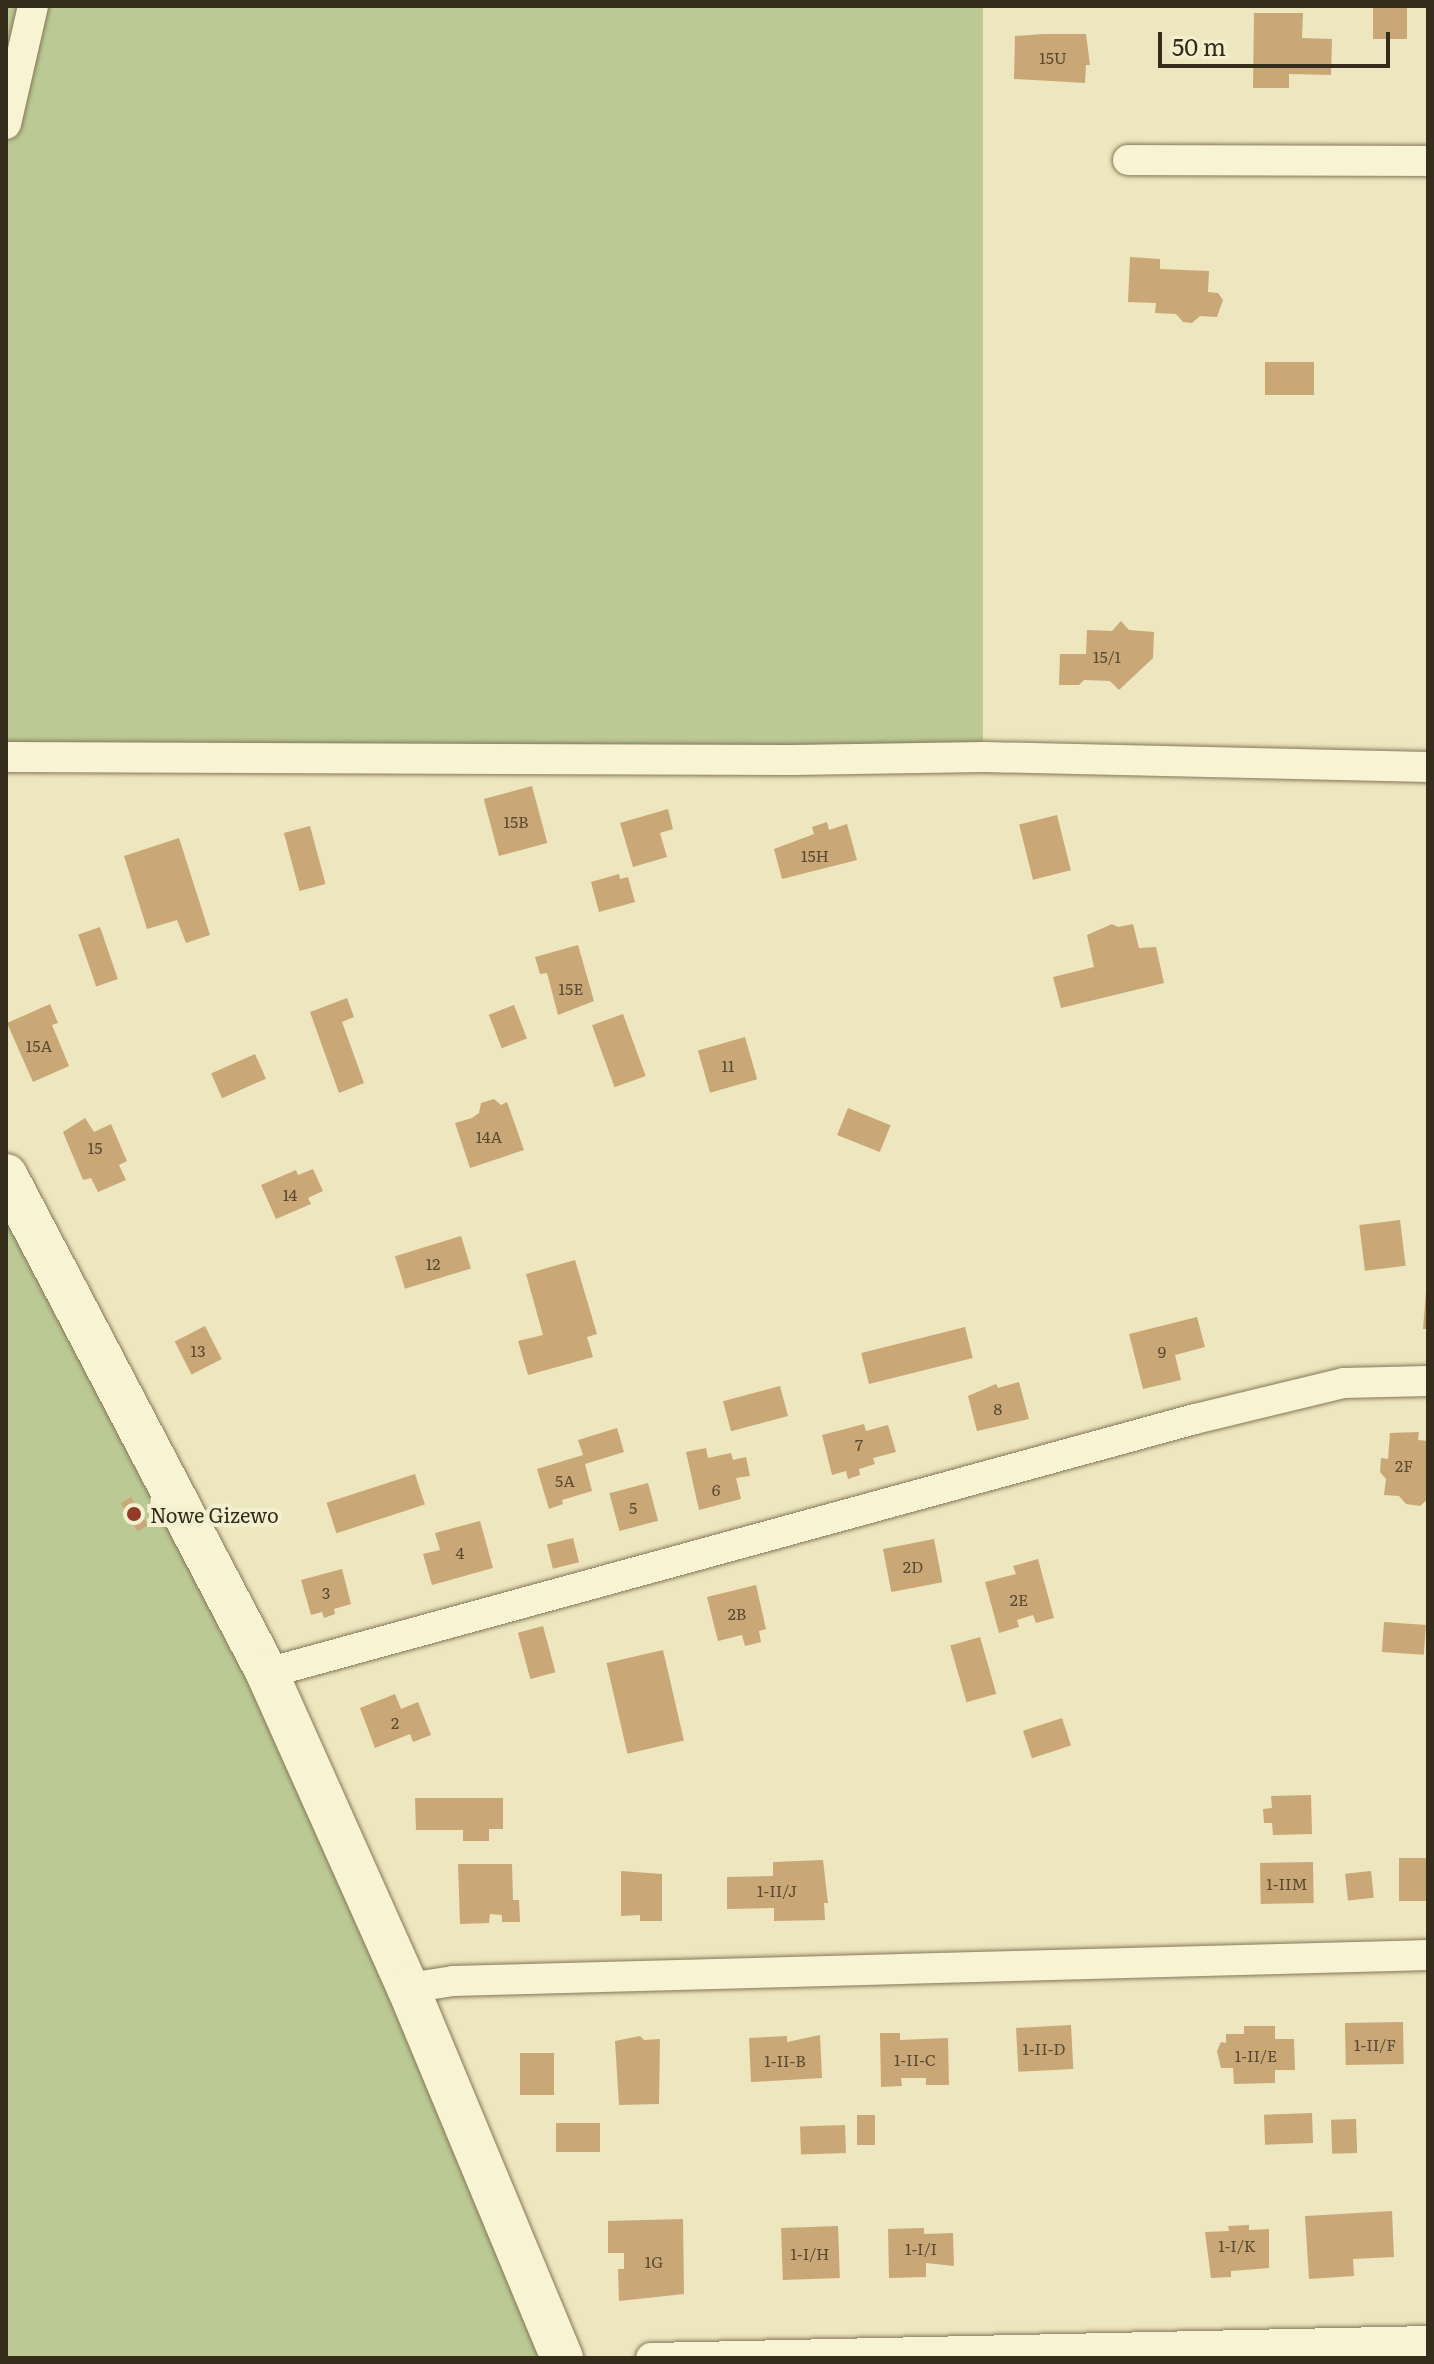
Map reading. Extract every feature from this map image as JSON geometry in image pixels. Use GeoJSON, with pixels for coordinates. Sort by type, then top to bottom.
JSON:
{"type":"FeatureCollection","features":[{"type":"Feature","properties":{"kind":"street"},"geometry":{"type":"LineString","coordinates":[[6,124],[33,6]]}},
{"type":"Feature","properties":{"kind":"street"},"geometry":{"type":"LineString","coordinates":[[1128,160],[1428,161]]}},
{"type":"Feature","properties":{"kind":"street"},"geometry":{"type":"LineString","coordinates":[[6,757],[792,760],[984,757],[1428,767]]}},
{"type":"Feature","properties":{"kind":"street"},"geometry":{"type":"LineString","coordinates":[[6,1175],[267,1673],[408,1988],[562,2358]]}},
{"type":"Feature","properties":{"kind":"street"},"geometry":{"type":"LineString","coordinates":[[267,1673],[1195,1419],[1344,1383],[1428,1381]]}},
{"type":"Feature","properties":{"kind":"street"},"geometry":{"type":"LineString","coordinates":[[408,1988],[453,1981],[1428,1955]]}},
{"type":"Feature","properties":{"kind":"street"},"geometry":{"type":"LineString","coordinates":[[651,2358],[1428,2341]]}},
{"type":"Feature","properties":{"kind":"green space"},"geometry":{"type":"Polygon","coordinates":[[[6,6],[983,6],[983,745],[6,745],[6,6]]]}},
{"type":"Feature","properties":{"kind":"green space"},"geometry":{"type":"Polygon","coordinates":[[[6,1218],[267,1673],[562,2358],[6,2358],[6,1218]]]}},
{"type":"Feature","properties":{"kind":"building"},"geometry":{"type":"Polygon","coordinates":[[[1373,6],[1407,6],[1407,39],[1373,39],[1373,6]]]}},
{"type":"Feature","properties":{"kind":"building"},"geometry":{"type":"Polygon","coordinates":[[[1254,13],[1303,13],[1302,38],[1332,39],[1331,75],[1289,74],[1289,88],[1253,88],[1254,13]]]}},
{"type":"Feature","properties":{"kind":"building"},"geometry":{"type":"Polygon","coordinates":[[[1086,34],[1090,65],[1086,65],[1085,83],[1014,79],[1015,36],[1086,34]]]}},
{"type":"Feature","properties":{"kind":"building"},"geometry":{"type":"Polygon","coordinates":[[[1130,257],[1160,259],[1160,269],[1209,271],[1208,292],[1218,293],[1223,300],[1217,317],[1200,316],[1192,323],[1183,322],[1176,314],[1155,313],[1156,303],[1128,302],[1130,257]]]}},
{"type":"Feature","properties":{"kind":"building"},"geometry":{"type":"Polygon","coordinates":[[[1265,362],[1314,362],[1314,395],[1265,395],[1265,362]]]}},
{"type":"Feature","properties":{"kind":"building"},"geometry":{"type":"Polygon","coordinates":[[[1121,621],[1129,630],[1154,632],[1153,658],[1119,690],[1110,681],[1084,680],[1079,685],[1059,685],[1060,654],[1086,654],[1087,630],[1112,631],[1121,621]]]}},
{"type":"Feature","properties":{"kind":"building"},"geometry":{"type":"Polygon","coordinates":[[[532,786],[547,843],[499,856],[484,799],[532,786]]]}},
{"type":"Feature","properties":{"kind":"building"},"geometry":{"type":"Polygon","coordinates":[[[668,809],[673,829],[660,833],[667,857],[633,867],[620,823],[668,809]]]}},
{"type":"Feature","properties":{"kind":"building"},"geometry":{"type":"Polygon","coordinates":[[[1057,815],[1071,870],[1033,880],[1019,824],[1057,815]]]}},
{"type":"Feature","properties":{"kind":"building"},"geometry":{"type":"Polygon","coordinates":[[[827,822],[829,830],[847,824],[857,860],[782,879],[774,849],[814,834],[812,827],[827,822]]]}},
{"type":"Feature","properties":{"kind":"building"},"geometry":{"type":"Polygon","coordinates":[[[310,826],[326,884],[299,891],[284,833],[310,826]]]}},
{"type":"Feature","properties":{"kind":"building"},"geometry":{"type":"Polygon","coordinates":[[[179,838],[210,935],[186,943],[177,920],[147,929],[124,856],[179,838]]]}},
{"type":"Feature","properties":{"kind":"building"},"geometry":{"type":"Polygon","coordinates":[[[619,874],[620,879],[628,877],[635,902],[599,912],[591,882],[619,874]]]}},
{"type":"Feature","properties":{"kind":"building"},"geometry":{"type":"Polygon","coordinates":[[[1112,924],[1118,927],[1133,924],[1139,948],[1156,947],[1164,983],[1061,1008],[1053,977],[1094,967],[1087,935],[1112,924]]]}},
{"type":"Feature","properties":{"kind":"building"},"geometry":{"type":"Polygon","coordinates":[[[100,927],[118,979],[96,986],[78,934],[100,927]]]}},
{"type":"Feature","properties":{"kind":"building"},"geometry":{"type":"Polygon","coordinates":[[[578,945],[594,1001],[558,1015],[547,973],[540,974],[535,957],[578,945]]]}},
{"type":"Feature","properties":{"kind":"building"},"geometry":{"type":"Polygon","coordinates":[[[347,998],[354,1017],[342,1022],[364,1083],[339,1093],[310,1012],[347,998]]]}},
{"type":"Feature","properties":{"kind":"building"},"geometry":{"type":"Polygon","coordinates":[[[50,1004],[58,1023],[52,1025],[69,1066],[33,1082],[7,1023],[50,1004]]]}},
{"type":"Feature","properties":{"kind":"building"},"geometry":{"type":"Polygon","coordinates":[[[514,1005],[527,1039],[502,1048],[489,1015],[514,1005]]]}},
{"type":"Feature","properties":{"kind":"building"},"geometry":{"type":"Polygon","coordinates":[[[623,1014],[646,1076],[615,1087],[592,1025],[623,1014]]]}},
{"type":"Feature","properties":{"kind":"building"},"geometry":{"type":"Polygon","coordinates":[[[745,1037],[757,1079],[710,1093],[698,1051],[745,1037]]]}},
{"type":"Feature","properties":{"kind":"building"},"geometry":{"type":"Polygon","coordinates":[[[255,1054],[266,1079],[222,1098],[211,1074],[255,1054]]]}},
{"type":"Feature","properties":{"kind":"building"},"geometry":{"type":"Polygon","coordinates":[[[494,1099],[501,1105],[507,1102],[524,1150],[470,1168],[455,1123],[472,1118],[479,1113],[481,1103],[494,1099]]]}},
{"type":"Feature","properties":{"kind":"building"},"geometry":{"type":"Polygon","coordinates":[[[848,1108],[891,1125],[880,1152],[837,1135],[848,1108]]]}},
{"type":"Feature","properties":{"kind":"building"},"geometry":{"type":"Polygon","coordinates":[[[85,1118],[94,1132],[111,1124],[127,1161],[119,1165],[126,1180],[98,1192],[91,1178],[83,1180],[63,1132],[85,1118]]]}},
{"type":"Feature","properties":{"kind":"building"},"geometry":{"type":"Polygon","coordinates":[[[313,1169],[323,1191],[308,1198],[311,1204],[276,1219],[261,1185],[296,1170],[298,1175],[313,1169]]]}},
{"type":"Feature","properties":{"kind":"building"},"geometry":{"type":"Polygon","coordinates":[[[1400,1220],[1406,1266],[1365,1271],[1359,1225],[1400,1220]]]}},
{"type":"Feature","properties":{"kind":"building"},"geometry":{"type":"Polygon","coordinates":[[[461,1236],[471,1269],[405,1289],[395,1256],[461,1236]]]}},
{"type":"Feature","properties":{"kind":"building"},"geometry":{"type":"Polygon","coordinates":[[[575,1260],[597,1334],[587,1337],[593,1357],[528,1375],[518,1341],[543,1335],[526,1274],[575,1260]]]}},
{"type":"Feature","properties":{"kind":"building"},"geometry":{"type":"Polygon","coordinates":[[[1426,1292],[1428,1329],[1423,1329],[1426,1292]]]}},
{"type":"Feature","properties":{"kind":"building"},"geometry":{"type":"Polygon","coordinates":[[[1197,1317],[1205,1347],[1175,1355],[1181,1380],[1143,1389],[1129,1334],[1197,1317]]]}},
{"type":"Feature","properties":{"kind":"building"},"geometry":{"type":"Polygon","coordinates":[[[205,1326],[222,1359],[192,1374],[175,1341],[205,1326]]]}},
{"type":"Feature","properties":{"kind":"building"},"geometry":{"type":"Polygon","coordinates":[[[965,1327],[973,1358],[869,1384],[861,1353],[965,1327]]]}},
{"type":"Feature","properties":{"kind":"building"},"geometry":{"type":"Polygon","coordinates":[[[1019,1382],[1029,1419],[977,1431],[968,1396],[996,1384],[998,1388],[1019,1382]]]}},
{"type":"Feature","properties":{"kind":"building"},"geometry":{"type":"Polygon","coordinates":[[[780,1386],[788,1416],[731,1431],[723,1401],[780,1386]]]}},
{"type":"Feature","properties":{"kind":"building"},"geometry":{"type":"Polygon","coordinates":[[[864,1424],[866,1431],[888,1425],[896,1452],[873,1458],[875,1464],[859,1469],[860,1475],[848,1479],[846,1471],[832,1475],[822,1435],[864,1424]]]}},
{"type":"Feature","properties":{"kind":"building"},"geometry":{"type":"Polygon","coordinates":[[[617,1428],[624,1452],[585,1464],[592,1491],[562,1500],[563,1504],[549,1509],[537,1469],[583,1455],[578,1440],[617,1428]]]}},
{"type":"Feature","properties":{"kind":"building"},"geometry":{"type":"Polygon","coordinates":[[[1419,1432],[1418,1440],[1428,1441],[1428,1499],[1420,1506],[1406,1504],[1399,1496],[1384,1495],[1386,1479],[1380,1472],[1381,1458],[1388,1459],[1390,1433],[1419,1432]]]}},
{"type":"Feature","properties":{"kind":"building"},"geometry":{"type":"Polygon","coordinates":[[[706,1448],[708,1458],[731,1453],[733,1460],[746,1457],[750,1476],[736,1478],[741,1499],[699,1510],[686,1452],[706,1448]]]}},
{"type":"Feature","properties":{"kind":"building"},"geometry":{"type":"Polygon","coordinates":[[[415,1474],[425,1504],[336,1533],[327,1503],[415,1474]]]}},
{"type":"Feature","properties":{"kind":"building"},"geometry":{"type":"Polygon","coordinates":[[[648,1483],[658,1521],[619,1531],[609,1493],[648,1483]]]}},
{"type":"Feature","properties":{"kind":"building","name":"Nowe Gizewo"},"geometry":{"type":"Polygon","coordinates":[[[131,1497],[148,1525],[138,1531],[121,1503],[131,1497]]]}},
{"type":"Feature","properties":{"kind":"building"},"geometry":{"type":"Polygon","coordinates":[[[480,1521],[493,1568],[432,1585],[423,1554],[440,1550],[435,1533],[480,1521]]]}},
{"type":"Feature","properties":{"kind":"building"},"geometry":{"type":"Polygon","coordinates":[[[573,1538],[579,1562],[553,1569],[547,1545],[573,1538]]]}},
{"type":"Feature","properties":{"kind":"building"},"geometry":{"type":"Polygon","coordinates":[[[934,1539],[942,1582],[891,1592],[883,1549],[934,1539]]]}},
{"type":"Feature","properties":{"kind":"building"},"geometry":{"type":"Polygon","coordinates":[[[1038,1559],[1054,1618],[1036,1623],[1033,1615],[1017,1620],[1019,1627],[999,1633],[985,1582],[1016,1574],[1013,1566],[1038,1559]]]}},
{"type":"Feature","properties":{"kind":"building"},"geometry":{"type":"Polygon","coordinates":[[[342,1569],[351,1604],[334,1609],[335,1614],[324,1618],[322,1612],[311,1615],[301,1580],[342,1569]]]}},
{"type":"Feature","properties":{"kind":"building"},"geometry":{"type":"Polygon","coordinates":[[[756,1585],[766,1629],[759,1631],[761,1642],[745,1646],[742,1635],[718,1641],[707,1597],[756,1585]]]}},
{"type":"Feature","properties":{"kind":"building"},"geometry":{"type":"Polygon","coordinates":[[[1384,1622],[1426,1625],[1424,1655],[1382,1652],[1384,1622]]]}},
{"type":"Feature","properties":{"kind":"building"},"geometry":{"type":"Polygon","coordinates":[[[543,1626],[555,1672],[530,1679],[518,1633],[543,1626]]]}},
{"type":"Feature","properties":{"kind":"building"},"geometry":{"type":"Polygon","coordinates":[[[980,1637],[996,1694],[966,1702],[950,1646],[980,1637]]]}},
{"type":"Feature","properties":{"kind":"building"},"geometry":{"type":"Polygon","coordinates":[[[663,1650],[684,1741],[627,1754],[606,1663],[663,1650]]]}},
{"type":"Feature","properties":{"kind":"building"},"geometry":{"type":"Polygon","coordinates":[[[395,1694],[401,1709],[418,1702],[431,1735],[413,1742],[410,1734],[375,1748],[360,1708],[395,1694]]]}},
{"type":"Feature","properties":{"kind":"building"},"geometry":{"type":"Polygon","coordinates":[[[1062,1718],[1071,1746],[1032,1758],[1023,1731],[1062,1718]]]}},
{"type":"Feature","properties":{"kind":"building"},"geometry":{"type":"Polygon","coordinates":[[[1311,1795],[1312,1834],[1273,1835],[1272,1823],[1264,1823],[1263,1809],[1272,1808],[1271,1796],[1311,1795]]]}},
{"type":"Feature","properties":{"kind":"building"},"geometry":{"type":"Polygon","coordinates":[[[415,1798],[503,1798],[503,1829],[489,1829],[489,1841],[463,1841],[463,1830],[416,1830],[415,1798]]]}},
{"type":"Feature","properties":{"kind":"building"},"geometry":{"type":"Polygon","coordinates":[[[1399,1858],[1428,1858],[1428,1901],[1399,1901],[1399,1858]]]}},
{"type":"Feature","properties":{"kind":"building"},"geometry":{"type":"Polygon","coordinates":[[[823,1860],[828,1903],[824,1903],[825,1920],[774,1921],[774,1908],[727,1909],[727,1877],[773,1876],[773,1862],[823,1860]]]}},
{"type":"Feature","properties":{"kind":"building"},"geometry":{"type":"Polygon","coordinates":[[[1313,1862],[1314,1903],[1261,1904],[1260,1863],[1313,1862]]]}},
{"type":"Feature","properties":{"kind":"building"},"geometry":{"type":"Polygon","coordinates":[[[458,1864],[512,1864],[513,1900],[519,1900],[520,1922],[502,1922],[502,1915],[490,1914],[489,1923],[460,1924],[458,1864]]]}},
{"type":"Feature","properties":{"kind":"building"},"geometry":{"type":"Polygon","coordinates":[[[621,1871],[662,1874],[662,1921],[640,1921],[640,1915],[621,1916],[621,1871]]]}},
{"type":"Feature","properties":{"kind":"building"},"geometry":{"type":"Polygon","coordinates":[[[1371,1871],[1374,1898],[1348,1901],[1345,1874],[1371,1871]]]}},
{"type":"Feature","properties":{"kind":"building"},"geometry":{"type":"Polygon","coordinates":[[[1403,2022],[1404,2064],[1346,2065],[1345,2023],[1403,2022]]]}},
{"type":"Feature","properties":{"kind":"building"},"geometry":{"type":"Polygon","coordinates":[[[1071,2025],[1073,2069],[1018,2072],[1016,2028],[1071,2025]]]}},
{"type":"Feature","properties":{"kind":"building"},"geometry":{"type":"Polygon","coordinates":[[[1244,2026],[1275,2026],[1275,2039],[1294,2039],[1295,2070],[1275,2070],[1275,2083],[1234,2084],[1233,2068],[1221,2068],[1217,2051],[1221,2042],[1226,2043],[1226,2034],[1244,2034],[1244,2026]]]}},
{"type":"Feature","properties":{"kind":"building"},"geometry":{"type":"Polygon","coordinates":[[[880,2033],[900,2033],[900,2040],[948,2038],[949,2085],[926,2085],[926,2078],[901,2078],[902,2086],[881,2087],[880,2033]]]}},
{"type":"Feature","properties":{"kind":"building"},"geometry":{"type":"Polygon","coordinates":[[[820,2035],[822,2078],[751,2082],[749,2038],[787,2036],[787,2042],[820,2035]]]}},
{"type":"Feature","properties":{"kind":"building"},"geometry":{"type":"Polygon","coordinates":[[[640,2036],[644,2040],[660,2039],[659,2104],[619,2105],[615,2041],[640,2036]]]}},
{"type":"Feature","properties":{"kind":"building"},"geometry":{"type":"Polygon","coordinates":[[[520,2053],[554,2053],[554,2095],[520,2095],[520,2053]]]}},
{"type":"Feature","properties":{"kind":"building"},"geometry":{"type":"Polygon","coordinates":[[[1312,2113],[1313,2143],[1265,2145],[1264,2115],[1312,2113]]]}},
{"type":"Feature","properties":{"kind":"building"},"geometry":{"type":"Polygon","coordinates":[[[857,2115],[875,2115],[875,2145],[857,2145],[857,2115]]]}},
{"type":"Feature","properties":{"kind":"building"},"geometry":{"type":"Polygon","coordinates":[[[1356,2119],[1357,2153],[1332,2154],[1331,2120],[1356,2119]]]}},
{"type":"Feature","properties":{"kind":"building"},"geometry":{"type":"Polygon","coordinates":[[[556,2123],[600,2123],[600,2152],[556,2152],[556,2123]]]}},
{"type":"Feature","properties":{"kind":"building"},"geometry":{"type":"Polygon","coordinates":[[[845,2125],[846,2153],[801,2155],[800,2127],[845,2125]]]}},
{"type":"Feature","properties":{"kind":"building"},"geometry":{"type":"Polygon","coordinates":[[[1392,2211],[1394,2257],[1353,2259],[1354,2276],[1309,2279],[1305,2216],[1392,2211]]]}},
{"type":"Feature","properties":{"kind":"building"},"geometry":{"type":"Polygon","coordinates":[[[683,2219],[684,2294],[619,2301],[618,2269],[624,2269],[624,2253],[608,2253],[608,2221],[683,2219]]]}},
{"type":"Feature","properties":{"kind":"building"},"geometry":{"type":"Polygon","coordinates":[[[1249,2225],[1249,2230],[1269,2229],[1269,2268],[1231,2271],[1231,2277],[1211,2278],[1205,2232],[1229,2231],[1228,2226],[1249,2225]]]}},
{"type":"Feature","properties":{"kind":"building"},"geometry":{"type":"Polygon","coordinates":[[[838,2226],[840,2278],[783,2280],[781,2228],[838,2226]]]}},
{"type":"Feature","properties":{"kind":"building"},"geometry":{"type":"Polygon","coordinates":[[[924,2228],[924,2234],[953,2233],[954,2266],[926,2263],[926,2277],[889,2278],[888,2229],[924,2228]]]}},
{"type":"Feature","properties":{"kind":"place","name":"Nowe Gizewo"},"geometry":{"type":"Point","coordinates":[134,1514]}}]}
